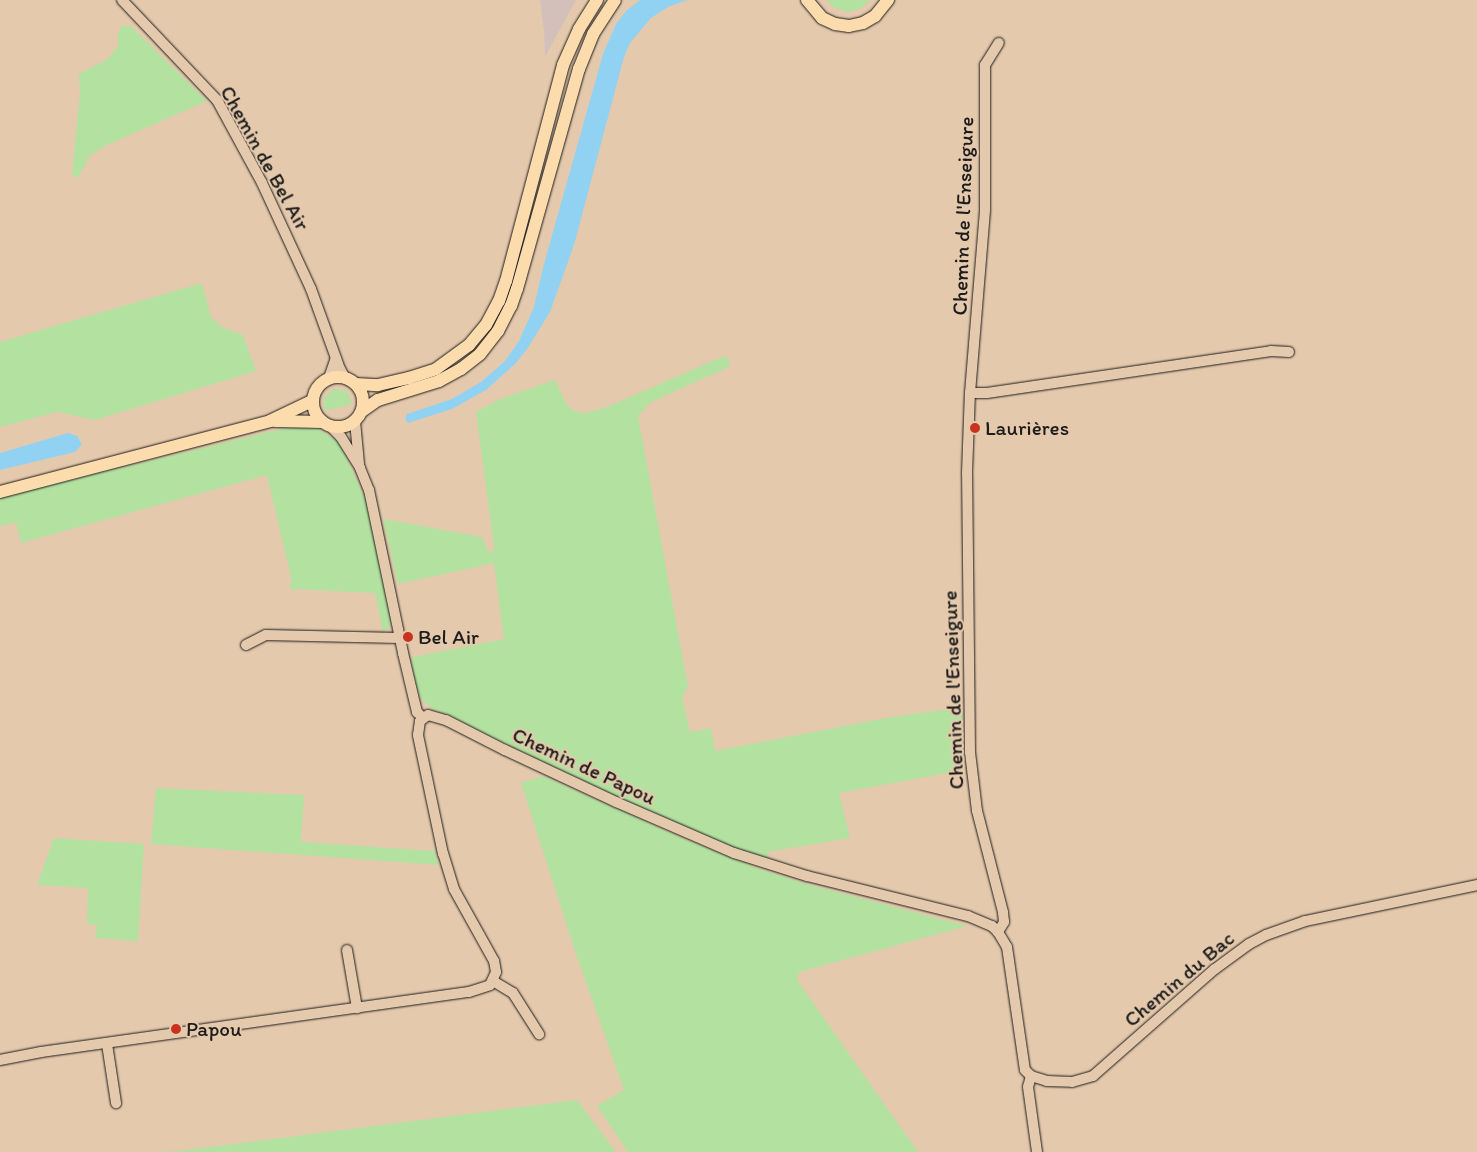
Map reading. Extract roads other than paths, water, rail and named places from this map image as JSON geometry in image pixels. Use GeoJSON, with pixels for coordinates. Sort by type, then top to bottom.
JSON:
{"type":"FeatureCollection","features":[{"type":"Feature","properties":{"kind":"main road"},"geometry":{"type":"LineString","coordinates":[[327,424],[315,412],[312,401],[319,385],[329,378],[378,385],[436,369],[469,345],[486,325],[499,301],[506,281],[564,65],[579,29],[597,0]]}},
{"type":"Feature","properties":{"kind":"main road"},"geometry":{"type":"LineString","coordinates":[[270,421],[327,424],[344,427],[378,400],[439,381],[462,369],[480,354],[498,331],[511,306],[579,69],[593,34],[615,0]]}},
{"type":"Feature","properties":{"kind":"main road"},"geometry":{"type":"LineString","coordinates":[[807,0],[822,18],[835,24],[849,26],[862,23],[875,16],[888,0]]}},
{"type":"Feature","properties":{"kind":"main road"},"geometry":{"type":"LineString","coordinates":[[350,381],[363,399],[358,416]]}},
{"type":"Feature","properties":{"kind":"main road"},"geometry":{"type":"LineString","coordinates":[[0,492],[270,421],[312,401]]}},
{"type":"Feature","properties":{"kind":"street","name":"Chemin de Bel Air"},"geometry":{"type":"LineString","coordinates":[[122,0],[217,100],[262,183],[311,289],[336,358],[350,381]]}},
{"type":"Feature","properties":{"kind":"street","name":"Chemin de l'Enseigure"},"geometry":{"type":"LineString","coordinates":[[998,932],[1004,922],[1003,912],[977,811],[970,752],[967,474],[970,393],[985,209],[986,65],[999,43]]}},
{"type":"Feature","properties":{"kind":"street"},"geometry":{"type":"LineString","coordinates":[[970,393],[997,391],[1271,351],[1289,352]]}},
{"type":"Feature","properties":{"kind":"street"},"geometry":{"type":"LineString","coordinates":[[329,378],[336,358]]}},
{"type":"Feature","properties":{"kind":"street"},"geometry":{"type":"LineString","coordinates":[[358,416],[360,468]]}},
{"type":"Feature","properties":{"kind":"street"},"geometry":{"type":"LineString","coordinates":[[0,1060],[477,991],[493,981],[496,972],[494,961],[454,889],[445,862],[418,735],[420,721],[423,718],[417,712],[399,638],[369,490],[360,468],[341,437],[327,424]]}},
{"type":"Feature","properties":{"kind":"street"},"geometry":{"type":"LineString","coordinates":[[246,645],[266,635],[399,638]]}},
{"type":"Feature","properties":{"kind":"street","name":"Chemin de Papou"},"geometry":{"type":"LineString","coordinates":[[423,718],[432,715],[446,720],[599,794],[734,853],[807,876],[968,916],[983,921],[998,932]]}},
{"type":"Feature","properties":{"kind":"street","name":"Chemin du Bac"},"geometry":{"type":"LineString","coordinates":[[1031,1076],[1060,1083],[1083,1080],[1093,1076],[1215,969],[1249,944],[1266,935],[1305,921],[1477,885]]}},
{"type":"Feature","properties":{"kind":"street"},"geometry":{"type":"LineString","coordinates":[[998,932],[1007,947],[1010,960],[1023,1062],[1025,1070],[1031,1076],[1028,1087],[1037,1152]]}},
{"type":"Feature","properties":{"kind":"street"},"geometry":{"type":"LineString","coordinates":[[347,950],[357,1008]]}},
{"type":"Feature","properties":{"kind":"street"},"geometry":{"type":"LineString","coordinates":[[493,981],[513,994],[540,1034]]}},
{"type":"Feature","properties":{"kind":"street"},"geometry":{"type":"LineString","coordinates":[[107,1044],[116,1103]]}},
{"type":"Feature","properties":{"kind":"water"},"geometry":{"type":"Polygon","coordinates":[[[640,0],[687,0],[668,7],[651,18],[630,43],[624,57],[574,245],[550,312],[516,363],[486,390],[452,409],[408,423],[405,419],[407,414],[452,399],[481,382],[505,361],[519,341],[534,307],[544,264],[603,54],[616,24],[626,11],[640,0]]]}},
{"type":"Feature","properties":{"kind":"water"},"geometry":{"type":"Polygon","coordinates":[[[68,433],[77,436],[82,444],[75,452],[0,470],[0,453],[68,433]]]}},
{"type":"Feature","properties":{"kind":"place","name":"Laurières"},"geometry":{"type":"Point","coordinates":[975,428]}},
{"type":"Feature","properties":{"kind":"place","name":"Bel Air"},"geometry":{"type":"Point","coordinates":[408,637]}},
{"type":"Feature","properties":{"kind":"place","name":"Papou"},"geometry":{"type":"Point","coordinates":[176,1029]}}]}
